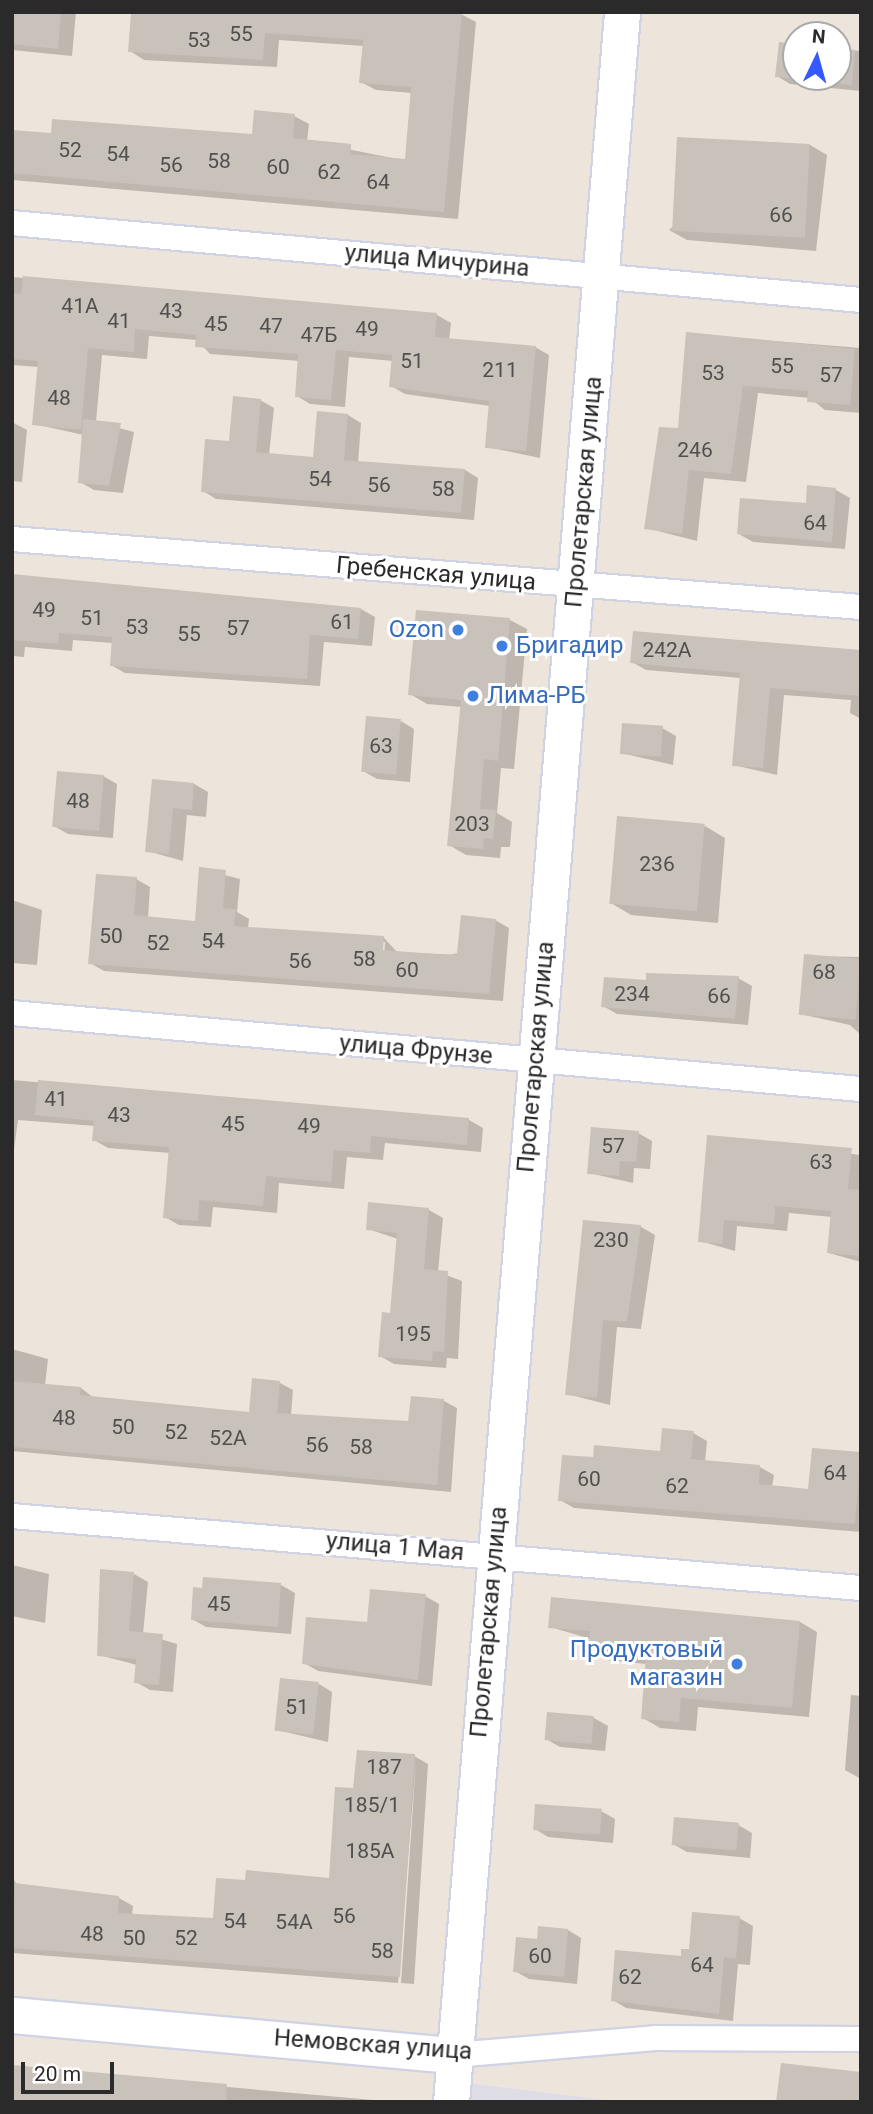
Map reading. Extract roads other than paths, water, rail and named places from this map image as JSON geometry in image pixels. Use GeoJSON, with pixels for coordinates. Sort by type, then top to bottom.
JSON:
{"type":"FeatureCollection","features":[{"type":"Feature","properties":{"kind":"main road","name":"Пролетарская улица"},"geometry":{"type":"LineString","coordinates":[[451,2102],[494,1555],[603,276],[622,12]]}},
{"type":"Feature","properties":{"kind":"main road","name":"Немовская улица"},"geometry":{"type":"LineString","coordinates":[[12,2015],[454,2055]]}},
{"type":"Feature","properties":{"kind":"street","name":"улица Мичурина"},"geometry":{"type":"LineString","coordinates":[[12,223],[861,300]]}},
{"type":"Feature","properties":{"kind":"street","name":"Гребенская улица"},"geometry":{"type":"LineString","coordinates":[[12,539],[861,607]]}},
{"type":"Feature","properties":{"kind":"street","name":"улица Фрунзе"},"geometry":{"type":"LineString","coordinates":[[12,1013],[861,1089]]}},
{"type":"Feature","properties":{"kind":"street","name":"улица 1 Мая"},"geometry":{"type":"LineString","coordinates":[[12,1516],[861,1588]]}},
{"type":"Feature","properties":{"kind":"street","name":"Немовская улица"},"geometry":{"type":"LineString","coordinates":[[454,2055],[655,2038],[861,2039]]}},
{"type":"Feature","properties":{"kind":"place","name":"Ozon"},"geometry":{"type":"Point","coordinates":[458,630]}},
{"type":"Feature","properties":{"kind":"place","name":"Бригадир"},"geometry":{"type":"Point","coordinates":[502,646]}},
{"type":"Feature","properties":{"kind":"place","name":"Лима-РБ"},"geometry":{"type":"Point","coordinates":[473,696]}},
{"type":"Feature","properties":{"kind":"place","name":"Продуктовый магазин"},"geometry":{"type":"Point","coordinates":[737,1664]}}]}
